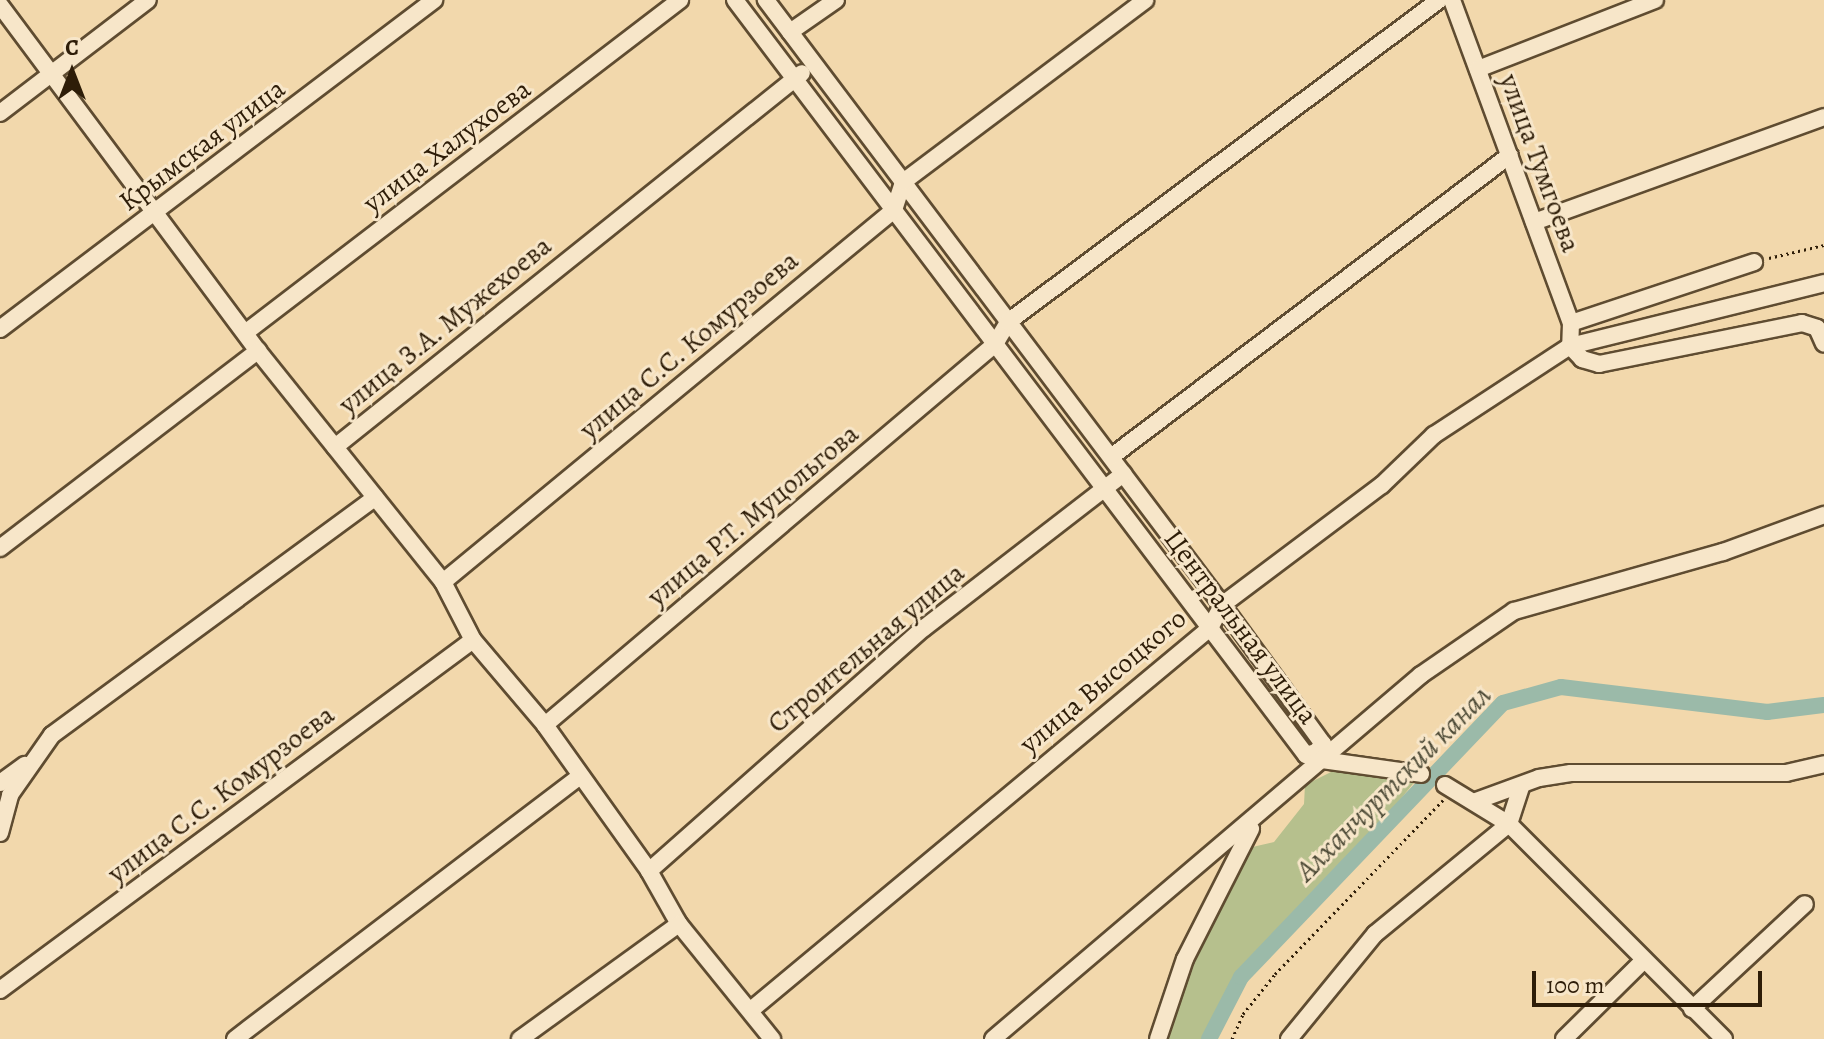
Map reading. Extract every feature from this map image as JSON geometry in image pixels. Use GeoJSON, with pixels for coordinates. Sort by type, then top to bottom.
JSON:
{"type":"FeatureCollection","features":[{"type":"Feature","properties":{"kind":"street"},"geometry":{"type":"LineString","coordinates":[[0,113],[148,0]]}},
{"type":"Feature","properties":{"kind":"street","name":"Крымская улица"},"geometry":{"type":"LineString","coordinates":[[0,329],[155,215],[434,0]]}},
{"type":"Feature","properties":{"kind":"street","name":"улица Халухоева"},"geometry":{"type":"LineString","coordinates":[[245,333],[680,0]]}},
{"type":"Feature","properties":{"kind":"street","name":"Центральная улица"},"geometry":{"type":"LineString","coordinates":[[735,0],[1306,755],[1319,756],[1323,744],[1222,605],[766,0]]}},
{"type":"Feature","properties":{"kind":"street"},"geometry":{"type":"LineString","coordinates":[[790,32],[836,0]]}},
{"type":"Feature","properties":{"kind":"street"},"geometry":{"type":"LineString","coordinates":[[894,210],[903,182],[1145,0]]}},
{"type":"Feature","properties":{"kind":"street"},"geometry":{"type":"LineString","coordinates":[[1008,322],[1439,0]]}},
{"type":"Feature","properties":{"kind":"street","name":"улица Тумгоева"},"geometry":{"type":"LineString","coordinates":[[1452,0],[1571,323],[1570,346]]}},
{"type":"Feature","properties":{"kind":"street"},"geometry":{"type":"LineString","coordinates":[[1478,69],[1655,0]]}},
{"type":"Feature","properties":{"kind":"street"},"geometry":{"type":"LineString","coordinates":[[0,5],[55,72],[155,215],[258,351],[335,447]]}},
{"type":"Feature","properties":{"kind":"street","name":"улица З.А. Мужехоева"},"geometry":{"type":"LineString","coordinates":[[772,1039],[679,924],[649,871],[545,725],[473,640],[443,582],[335,447],[814,64]]}},
{"type":"Feature","properties":{"kind":"street"},"geometry":{"type":"LineString","coordinates":[[1534,222],[1824,117]]}},
{"type":"Feature","properties":{"kind":"street"},"geometry":{"type":"LineString","coordinates":[[1111,457],[1510,155]]}},
{"type":"Feature","properties":{"kind":"street","name":"улица С.С. Комурзоева"},"geometry":{"type":"LineString","coordinates":[[443,582],[894,210]]}},
{"type":"Feature","properties":{"kind":"street"},"geometry":{"type":"LineString","coordinates":[[1571,323],[1754,262]]}},
{"type":"Feature","properties":{"kind":"street","name":"улица Высоцкого"},"geometry":{"type":"LineString","coordinates":[[751,1010],[1210,628],[1222,605],[1382,485],[1434,435],[1570,346],[1824,283]]}},
{"type":"Feature","properties":{"kind":"street","name":"улица Р.Т. Муцольгова"},"geometry":{"type":"LineString","coordinates":[[545,725],[995,344],[1008,322]]}},
{"type":"Feature","properties":{"kind":"street"},"geometry":{"type":"LineString","coordinates":[[1570,346],[1582,359],[1599,364],[1802,323],[1817,328],[1824,344]]}},
{"type":"Feature","properties":{"kind":"street"},"geometry":{"type":"LineString","coordinates":[[0,548],[258,351]]}},
{"type":"Feature","properties":{"kind":"street","name":"Строительная улица"},"geometry":{"type":"LineString","coordinates":[[649,871],[924,628],[1123,474]]}},
{"type":"Feature","properties":{"kind":"street"},"geometry":{"type":"LineString","coordinates":[[0,833],[10,795],[52,735],[375,498]]}},
{"type":"Feature","properties":{"kind":"street"},"geometry":{"type":"LineString","coordinates":[[993,1039],[1255,820],[1319,756],[1421,675],[1514,611],[1723,552],[1824,515]]}},
{"type":"Feature","properties":{"kind":"street","name":"улица С.С. Комурзоева"},"geometry":{"type":"LineString","coordinates":[[0,990],[473,640]]}},
{"type":"Feature","properties":{"kind":"street"},"geometry":{"type":"LineString","coordinates":[[1319,756],[1421,774]]}},
{"type":"Feature","properties":{"kind":"street"},"geometry":{"type":"LineString","coordinates":[[0,783],[31,761]]}},
{"type":"Feature","properties":{"kind":"street"},"geometry":{"type":"LineString","coordinates":[[1476,801],[1571,773],[1786,773],[1824,764]]}},
{"type":"Feature","properties":{"kind":"street"},"geometry":{"type":"LineString","coordinates":[[235,1039],[580,776]]}},
{"type":"Feature","properties":{"kind":"street"},"geometry":{"type":"LineString","coordinates":[[1449,787],[1509,824],[1724,1039]]}},
{"type":"Feature","properties":{"kind":"street"},"geometry":{"type":"LineString","coordinates":[[1289,1039],[1375,934],[1509,824],[1521,787]]}},
{"type":"Feature","properties":{"kind":"street"},"geometry":{"type":"LineString","coordinates":[[1158,1039],[1185,959],[1255,820]]}},
{"type":"Feature","properties":{"kind":"street"},"geometry":{"type":"LineString","coordinates":[[1692,1009],[1805,904]]}},
{"type":"Feature","properties":{"kind":"street"},"geometry":{"type":"LineString","coordinates":[[520,1039],[679,924]]}},
{"type":"Feature","properties":{"kind":"street"},"geometry":{"type":"LineString","coordinates":[[1564,1039],[1643,961]]}},
{"type":"Feature","properties":{"kind":"path"},"geometry":{"type":"LineString","coordinates":[[1754,262],[1824,245]]}},
{"type":"Feature","properties":{"kind":"path"},"geometry":{"type":"LineString","coordinates":[[1232,1039],[1243,1014],[1275,974],[1449,787]]}},
{"type":"Feature","properties":{"kind":"green space"},"geometry":{"type":"Polygon","coordinates":[[[1337,769],[1416,780],[1314,907],[1241,977],[1209,1039],[1158,1039],[1185,959],[1248,848],[1274,842],[1304,804],[1305,785],[1337,769]]]}},
{"type":"Feature","properties":{"kind":"waterway","name":"Алханчуртский канал"},"geometry":{"type":"LineString","coordinates":[[1209,1039],[1241,977],[1503,703],[1561,687],[1767,712],[1824,705]]}}]}
